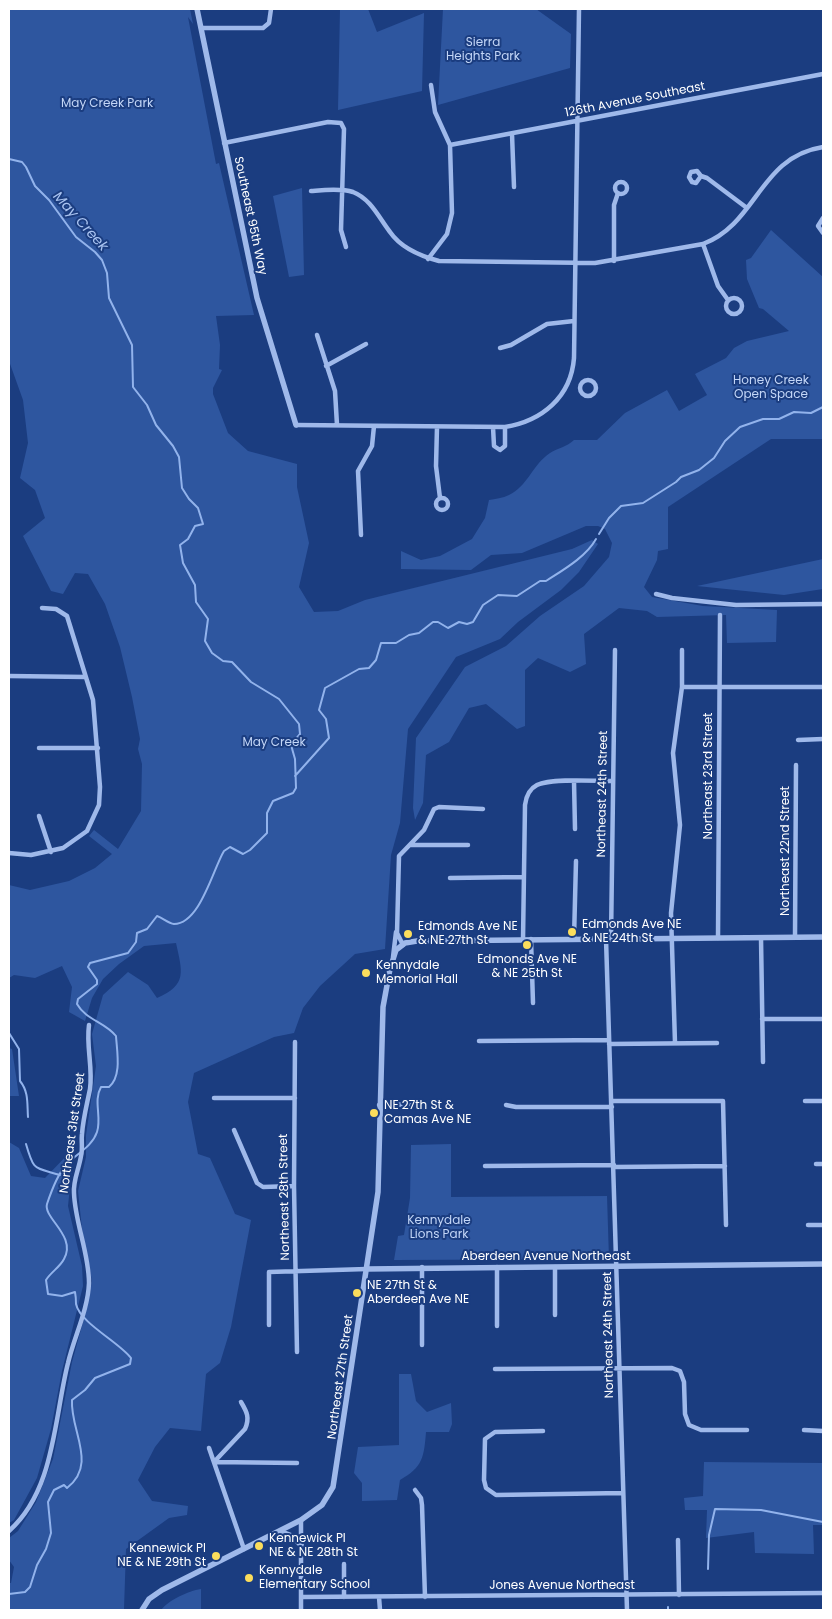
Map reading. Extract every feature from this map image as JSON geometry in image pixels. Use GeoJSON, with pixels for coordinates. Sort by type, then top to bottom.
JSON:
{"type":"FeatureCollection","features":[{"type":"Feature","properties":{"kind":"street","name":"Southeast 95th Way"},"geometry":{"type":"LineString","coordinates":[[197,9],[224,143],[264,323],[296,425]]}},
{"type":"Feature","properties":{"kind":"street"},"geometry":{"type":"LineString","coordinates":[[201,28],[259,29],[269,23],[271,9]]}},
{"type":"Feature","properties":{"kind":"street"},"geometry":{"type":"LineString","coordinates":[[296,425],[505,427],[526,422],[548,410],[561,396],[570,380],[574,358],[579,9]]}},
{"type":"Feature","properties":{"kind":"street","name":"126th Avenue Southeast"},"geometry":{"type":"LineString","coordinates":[[450,145],[823,74]]}},
{"type":"Feature","properties":{"kind":"street"},"geometry":{"type":"LineString","coordinates":[[428,258],[448,234],[450,226],[450,145],[434,112],[431,85]]}},
{"type":"Feature","properties":{"kind":"street"},"geometry":{"type":"LineString","coordinates":[[224,143],[334,121],[340,123],[344,129],[341,230],[346,247]]}},
{"type":"Feature","properties":{"kind":"street"},"geometry":{"type":"LineString","coordinates":[[512,134],[514,187]]}},
{"type":"Feature","properties":{"kind":"street"},"geometry":{"type":"LineString","coordinates":[[311,190],[342,190],[361,196],[376,212],[396,239],[409,249],[428,258],[449,263],[575,264],[614,261],[702,244],[729,229],[780,166],[798,154],[823,147]]}},
{"type":"Feature","properties":{"kind":"street"},"geometry":{"type":"LineString","coordinates":[[701,176],[707,178],[747,208]]}},
{"type":"Feature","properties":{"kind":"street"},"geometry":{"type":"LineString","coordinates":[[614,261],[614,205],[618,193]]}},
{"type":"Feature","properties":{"kind":"street"},"geometry":{"type":"LineString","coordinates":[[823,218],[818,226],[823,233]]}},
{"type":"Feature","properties":{"kind":"street"},"geometry":{"type":"LineString","coordinates":[[702,244],[718,286],[728,300]]}},
{"type":"Feature","properties":{"kind":"street"},"geometry":{"type":"LineString","coordinates":[[500,348],[511,345],[547,324],[574,321]]}},
{"type":"Feature","properties":{"kind":"street"},"geometry":{"type":"LineString","coordinates":[[317,336],[335,391],[337,425]]}},
{"type":"Feature","properties":{"kind":"street"},"geometry":{"type":"LineString","coordinates":[[326,366],[366,344]]}},
{"type":"Feature","properties":{"kind":"street"},"geometry":{"type":"LineString","coordinates":[[570,380],[581,384]]}},
{"type":"Feature","properties":{"kind":"street"},"geometry":{"type":"LineString","coordinates":[[361,535],[358,471],[372,446],[374,426]]}},
{"type":"Feature","properties":{"kind":"street"},"geometry":{"type":"LineString","coordinates":[[437,427],[436,474],[440,498]]}},
{"type":"Feature","properties":{"kind":"street"},"geometry":{"type":"LineString","coordinates":[[493,427],[494,446],[500,450],[505,446],[505,427]]}},
{"type":"Feature","properties":{"kind":"street"},"geometry":{"type":"LineString","coordinates":[[656,594],[672,598],[736,605],[823,604]]}},
{"type":"Feature","properties":{"kind":"street"},"geometry":{"type":"LineString","coordinates":[[9,853],[21,856],[51,852],[70,844],[87,831],[96,816],[100,796],[93,700],[86,677],[66,616],[61,610],[42,608]]}},
{"type":"Feature","properties":{"kind":"street","name":"Northeast 23rd Street"},"geometry":{"type":"LineString","coordinates":[[718,938],[720,614]]}},
{"type":"Feature","properties":{"kind":"street","name":"Northeast 24th Street"},"geometry":{"type":"LineString","coordinates":[[615,650],[608,939],[609,1042],[628,1610]]}},
{"type":"Feature","properties":{"kind":"street"},"geometry":{"type":"LineString","coordinates":[[675,1043],[672,893],[679,852],[680,825],[673,753],[682,686],[682,650]]}},
{"type":"Feature","properties":{"kind":"street"},"geometry":{"type":"LineString","coordinates":[[9,676],[86,677]]}},
{"type":"Feature","properties":{"kind":"street"},"geometry":{"type":"LineString","coordinates":[[682,686],[720,688],[823,687]]}},
{"type":"Feature","properties":{"kind":"street"},"geometry":{"type":"LineString","coordinates":[[798,740],[823,739]]}},
{"type":"Feature","properties":{"kind":"street"},"geometry":{"type":"LineString","coordinates":[[39,748],[98,748]]}},
{"type":"Feature","properties":{"kind":"street","name":"Northeast 22nd Street"},"geometry":{"type":"LineString","coordinates":[[795,937],[796,765]]}},
{"type":"Feature","properties":{"kind":"street"},"geometry":{"type":"LineString","coordinates":[[574,781],[575,829]]}},
{"type":"Feature","properties":{"kind":"street"},"geometry":{"type":"LineString","coordinates":[[523,940],[524,805],[532,789],[544,783],[613,781]]}},
{"type":"Feature","properties":{"kind":"street","name":"Northeast 27th Street"},"geometry":{"type":"LineString","coordinates":[[301,1520],[322,1505],[329,1496],[336,1475],[367,1269],[378,1192],[382,1018],[396,950],[403,945],[397,935],[399,856],[424,830],[434,809],[439,807],[484,809]]}},
{"type":"Feature","properties":{"kind":"street"},"geometry":{"type":"LineString","coordinates":[[40,816],[51,852]]}},
{"type":"Feature","properties":{"kind":"street"},"geometry":{"type":"LineString","coordinates":[[410,845],[468,845]]}},
{"type":"Feature","properties":{"kind":"street"},"geometry":{"type":"LineString","coordinates":[[574,939],[576,861]]}},
{"type":"Feature","properties":{"kind":"street"},"geometry":{"type":"LineString","coordinates":[[450,878],[523,877]]}},
{"type":"Feature","properties":{"kind":"street","name":"Northeast 27th Street"},"geometry":{"type":"LineString","coordinates":[[393,961],[393,945],[397,928]]}},
{"type":"Feature","properties":{"kind":"street"},"geometry":{"type":"LineString","coordinates":[[403,945],[417,941],[823,937]]}},
{"type":"Feature","properties":{"kind":"street"},"geometry":{"type":"LineString","coordinates":[[761,938],[763,1062]]}},
{"type":"Feature","properties":{"kind":"street"},"geometry":{"type":"LineString","coordinates":[[531,940],[533,1003]]}},
{"type":"Feature","properties":{"kind":"street"},"geometry":{"type":"LineString","coordinates":[[762,1019],[823,1019]]}},
{"type":"Feature","properties":{"kind":"street","name":"Northeast 31st Street"},"geometry":{"type":"LineString","coordinates":[[10,1530],[24,1514],[32,1499],[51,1453],[64,1380],[88,1292],[88,1274],[74,1196],[74,1182],[81,1157],[92,1067],[88,1046],[89,1025]]}},
{"type":"Feature","properties":{"kind":"street"},"geometry":{"type":"LineString","coordinates":[[479,1041],[717,1043]]}},
{"type":"Feature","properties":{"kind":"street","name":"Northeast 28th Street"},"geometry":{"type":"LineString","coordinates":[[295,1042],[294,1186],[297,1352]]}},
{"type":"Feature","properties":{"kind":"street"},"geometry":{"type":"LineString","coordinates":[[214,1098],[295,1098]]}},
{"type":"Feature","properties":{"kind":"street"},"geometry":{"type":"LineString","coordinates":[[506,1104],[516,1106],[723,1101],[726,1225]]}},
{"type":"Feature","properties":{"kind":"street"},"geometry":{"type":"LineString","coordinates":[[805,1101],[823,1101]]}},
{"type":"Feature","properties":{"kind":"street"},"geometry":{"type":"LineString","coordinates":[[379,1105],[420,1104]]}},
{"type":"Feature","properties":{"kind":"street"},"geometry":{"type":"LineString","coordinates":[[234,1130],[256,1183],[263,1186],[294,1186]]}},
{"type":"Feature","properties":{"kind":"street"},"geometry":{"type":"LineString","coordinates":[[816,1164],[823,1164]]}},
{"type":"Feature","properties":{"kind":"street"},"geometry":{"type":"LineString","coordinates":[[486,1166],[724,1166]]}},
{"type":"Feature","properties":{"kind":"street"},"geometry":{"type":"LineString","coordinates":[[808,1225],[823,1225]]}},
{"type":"Feature","properties":{"kind":"street","name":"Aberdeen Avenue Northeast"},"geometry":{"type":"LineString","coordinates":[[269,1326],[269,1272],[422,1267],[823,1264]]}},
{"type":"Feature","properties":{"kind":"street"},"geometry":{"type":"LineString","coordinates":[[422,1267],[422,1345]]}},
{"type":"Feature","properties":{"kind":"street"},"geometry":{"type":"LineString","coordinates":[[497,1267],[497,1326]]}},
{"type":"Feature","properties":{"kind":"street"},"geometry":{"type":"LineString","coordinates":[[555,1267],[555,1315]]}},
{"type":"Feature","properties":{"kind":"street"},"geometry":{"type":"LineString","coordinates":[[495,1369],[668,1368],[680,1371],[684,1382],[685,1414],[689,1425],[701,1430],[747,1430]]}},
{"type":"Feature","properties":{"kind":"street"},"geometry":{"type":"LineString","coordinates":[[214,1462],[245,1429],[248,1422],[248,1414],[241,1402]]}},
{"type":"Feature","properties":{"kind":"street"},"geometry":{"type":"LineString","coordinates":[[804,1430],[823,1431]]}},
{"type":"Feature","properties":{"kind":"street"},"geometry":{"type":"LineString","coordinates":[[543,1431],[495,1432],[488,1436],[485,1443],[484,1480],[489,1491],[496,1495],[623,1493]]}},
{"type":"Feature","properties":{"kind":"street"},"geometry":{"type":"LineString","coordinates":[[209,1448],[244,1549]]}},
{"type":"Feature","properties":{"kind":"street"},"geometry":{"type":"LineString","coordinates":[[214,1462],[297,1463]]}},
{"type":"Feature","properties":{"kind":"street"},"geometry":{"type":"LineString","coordinates":[[415,1490],[421,1498],[422,1505],[425,1596]]}},
{"type":"Feature","properties":{"kind":"street"},"geometry":{"type":"LineString","coordinates":[[142,1610],[149,1599],[162,1590],[301,1520],[301,1610]]}},
{"type":"Feature","properties":{"kind":"street"},"geometry":{"type":"LineString","coordinates":[[279,1531],[292,1536],[301,1545]]}},
{"type":"Feature","properties":{"kind":"street"},"geometry":{"type":"LineString","coordinates":[[678,1540],[679,1595]]}},
{"type":"Feature","properties":{"kind":"street"},"geometry":{"type":"LineString","coordinates":[[344,1564],[344,1597]]}},
{"type":"Feature","properties":{"kind":"street","name":"Jones Avenue Northeast"},"geometry":{"type":"LineString","coordinates":[[302,1597],[823,1593]]}},
{"type":"Feature","properties":{"kind":"street"},"geometry":{"type":"LineString","coordinates":[[379,1597],[380,1610]]}},
{"type":"Feature","properties":{"kind":"green space","name":"May Creek"},"geometry":{"type":"Polygon","coordinates":[[[9,9],[190,9],[193,24],[188,17],[216,164],[219,163],[254,315],[216,316],[220,345],[219,369],[222,370],[213,388],[213,394],[228,433],[248,451],[297,464],[297,487],[309,543],[299,587],[314,612],[338,611],[365,600],[572,549],[592,540],[598,544],[579,572],[561,590],[518,622],[500,639],[456,657],[408,729],[400,823],[391,855],[385,949],[355,954],[320,986],[303,1008],[294,1033],[274,1037],[194,1073],[188,1102],[198,1154],[210,1158],[235,1214],[251,1220],[231,1327],[220,1363],[206,1374],[201,1431],[170,1428],[155,1447],[138,1480],[152,1501],[188,1506],[187,1515],[169,1518],[126,1549],[124,1609],[9,1610],[9,1583],[11,1583],[14,1567],[9,1560],[9,1538],[18,1531],[36,1502],[53,1459],[72,1362],[88,1304],[92,1281],[82,1229],[78,1191],[86,1157],[86,1135],[96,1066],[92,1034],[103,995],[128,972],[148,985],[157,998],[174,988],[178,982],[181,969],[176,943],[144,946],[119,964],[103,979],[92,998],[85,1021],[69,1012],[72,987],[62,966],[35,978],[14,975],[9,978],[9,885],[30,890],[69,881],[95,868],[112,854],[89,836],[94,830],[118,849],[141,811],[142,764],[138,749],[140,739],[132,697],[120,647],[105,604],[88,574],[75,573],[63,594],[51,591],[23,536],[45,518],[35,490],[20,478],[28,443],[23,400],[9,361],[9,9]]]}},
{"type":"Feature","properties":{"kind":"green space"},"geometry":{"type":"Polygon","coordinates":[[[340,9],[368,9],[377,32],[424,13],[422,91],[338,110],[340,9]]]}},
{"type":"Feature","properties":{"kind":"green space","name":"Sierra Heights Park"},"geometry":{"type":"Polygon","coordinates":[[[443,9],[536,9],[571,34],[570,68],[438,105],[443,9]]]}},
{"type":"Feature","properties":{"kind":"green space"},"geometry":{"type":"Polygon","coordinates":[[[302,188],[304,275],[289,277],[273,196],[302,188]]]}},
{"type":"Feature","properties":{"kind":"green space","name":"Honey Creek Open Space"},"geometry":{"type":"Polygon","coordinates":[[[771,230],[823,277],[823,439],[771,439],[668,507],[668,549],[658,551],[657,560],[644,587],[652,597],[703,606],[777,610],[776,642],[727,643],[726,615],[657,617],[647,611],[619,608],[584,634],[586,664],[570,672],[538,658],[525,670],[525,726],[517,729],[486,704],[469,708],[449,742],[426,755],[423,803],[415,820],[413,808],[416,738],[465,667],[506,646],[540,616],[584,586],[609,557],[612,543],[605,529],[598,526],[586,526],[522,553],[491,555],[471,570],[401,569],[401,551],[421,560],[440,556],[472,539],[485,518],[489,500],[509,495],[521,487],[539,463],[550,453],[574,440],[597,440],[625,413],[667,390],[679,411],[707,395],[695,374],[726,358],[734,348],[747,341],[789,331],[763,309],[759,308],[747,279],[746,260],[751,258],[771,230]]]}},
{"type":"Feature","properties":{"kind":"green space"},"geometry":{"type":"Polygon","coordinates":[[[823,559],[823,589],[784,595],[697,586],[823,559]]]}},
{"type":"Feature","properties":{"kind":"green space"},"geometry":{"type":"Polygon","coordinates":[[[9,1048],[12,1049],[19,1096],[9,1096],[9,1048]]]}},
{"type":"Feature","properties":{"kind":"green space"},"geometry":{"type":"Polygon","coordinates":[[[9,1142],[19,1148],[31,1176],[45,1178],[74,1148],[68,1206],[82,1266],[83,1286],[62,1371],[51,1429],[37,1478],[14,1520],[9,1523],[9,1142]]]}},
{"type":"Feature","properties":{"kind":"green space","name":"Kennydale Lions Park"},"geometry":{"type":"Polygon","coordinates":[[[451,1144],[451,1197],[607,1196],[609,1259],[394,1260],[398,1236],[404,1235],[410,1198],[411,1145],[451,1144]]]}},
{"type":"Feature","properties":{"kind":"green space"},"geometry":{"type":"Polygon","coordinates":[[[399,1374],[411,1374],[416,1401],[427,1412],[451,1403],[452,1424],[449,1432],[426,1432],[421,1460],[413,1471],[400,1480],[397,1500],[362,1501],[362,1483],[354,1473],[358,1447],[399,1445],[399,1374]]]}},
{"type":"Feature","properties":{"kind":"green space"},"geometry":{"type":"Polygon","coordinates":[[[704,1462],[823,1463],[823,1525],[813,1525],[814,1554],[755,1553],[754,1532],[706,1538],[707,1510],[685,1510],[684,1498],[703,1496],[704,1462]]]}},
{"type":"Feature","properties":{"kind":"green space"},"geometry":{"type":"Polygon","coordinates":[[[201,1589],[201,1610],[161,1610],[179,1596],[201,1589]]]}},
{"type":"Feature","properties":{"kind":"waterway","name":"May Creek"},"geometry":{"type":"LineString","coordinates":[[9,159],[22,162],[35,186],[49,200],[76,237],[102,260],[107,273],[109,298],[132,345],[133,387],[147,405],[156,425],[173,446],[179,457],[182,488],[198,508],[203,524],[195,526],[188,539],[180,545],[183,563],[195,585],[196,602],[208,619],[205,641],[212,653],[223,661],[232,662],[251,682],[279,699],[299,724],[300,734],[291,745],[295,759],[296,788],[293,793],[273,801],[267,813],[267,833],[250,850],[243,854],[230,847],[224,851],[205,894],[191,915],[183,922],[174,924],[157,916],[147,929],[137,933],[136,942],[128,953],[90,963],[88,967],[97,980],[97,984],[78,999],[77,1004],[85,1014],[107,1027],[116,1036],[117,1070],[116,1077],[109,1087],[101,1087],[99,1092],[99,1121],[95,1137],[63,1169],[47,1204],[50,1215],[63,1235],[67,1251],[62,1262],[46,1280],[48,1294],[62,1296],[75,1292],[79,1311],[92,1325],[131,1358],[130,1364],[95,1378],[85,1390],[72,1400],[72,1412],[82,1458],[81,1468],[76,1479],[67,1488],[64,1485],[54,1490],[48,1502],[51,1533],[30,1587],[25,1592],[9,1594]]}},
{"type":"Feature","properties":{"kind":"waterway"},"geometry":{"type":"LineString","coordinates":[[599,534],[609,518],[621,506],[643,503],[681,477],[699,470],[714,458],[725,441],[740,427],[763,419],[779,419],[794,412],[811,413],[823,407]]}},
{"type":"Feature","properties":{"kind":"waterway"},"geometry":{"type":"LineString","coordinates":[[295,776],[329,738],[326,719],[319,710],[325,688],[359,669],[369,668],[376,660],[381,643],[396,643],[409,635],[419,633],[433,622],[438,622],[448,628],[459,622],[467,624],[473,622],[483,605],[498,595],[517,596],[540,581],[546,581],[567,568],[586,552],[596,539]]}},
{"type":"Feature","properties":{"kind":"waterway"},"geometry":{"type":"LineString","coordinates":[[9,1033],[19,1049],[20,1081],[26,1094],[28,1117]]}},
{"type":"Feature","properties":{"kind":"waterway"},"geometry":{"type":"LineString","coordinates":[[26,1144],[31,1160],[36,1167],[60,1175]]}},
{"type":"Feature","properties":{"kind":"waterway"},"geometry":{"type":"LineString","coordinates":[[708,1569],[709,1535],[715,1509],[761,1510],[823,1522]]}},
{"type":"Feature","properties":{"kind":"place","name":"Edmonds Ave NE & NE 24th St"},"geometry":{"type":"Point","coordinates":[572,932]}},
{"type":"Feature","properties":{"kind":"place","name":"Edmonds Ave NE & NE 27th St"},"geometry":{"type":"Point","coordinates":[408,934]}},
{"type":"Feature","properties":{"kind":"place","name":"Edmonds Ave NE & NE 25th St"},"geometry":{"type":"Point","coordinates":[527,945]}},
{"type":"Feature","properties":{"kind":"place","name":"Kennydale Memorial Hall"},"geometry":{"type":"Point","coordinates":[366,973]}},
{"type":"Feature","properties":{"kind":"place","name":"NE 27th St & Camas Ave NE"},"geometry":{"type":"Point","coordinates":[374,1113]}},
{"type":"Feature","properties":{"kind":"place","name":"NE 27th St & Aberdeen Ave NE"},"geometry":{"type":"Point","coordinates":[357,1293]}},
{"type":"Feature","properties":{"kind":"place","name":"Kennewick Pl NE & NE 28th St"},"geometry":{"type":"Point","coordinates":[259,1546]}},
{"type":"Feature","properties":{"kind":"place","name":"Kennewick Pl NE & NE 29th St"},"geometry":{"type":"Point","coordinates":[216,1556]}},
{"type":"Feature","properties":{"kind":"place","name":"Kennydale Elementary School"},"geometry":{"type":"Point","coordinates":[249,1578]}},
{"type":"Feature","properties":{"kind":"park label","name":"May Creek Park"},"geometry":{"type":"Point","coordinates":[107,104]}}]}
